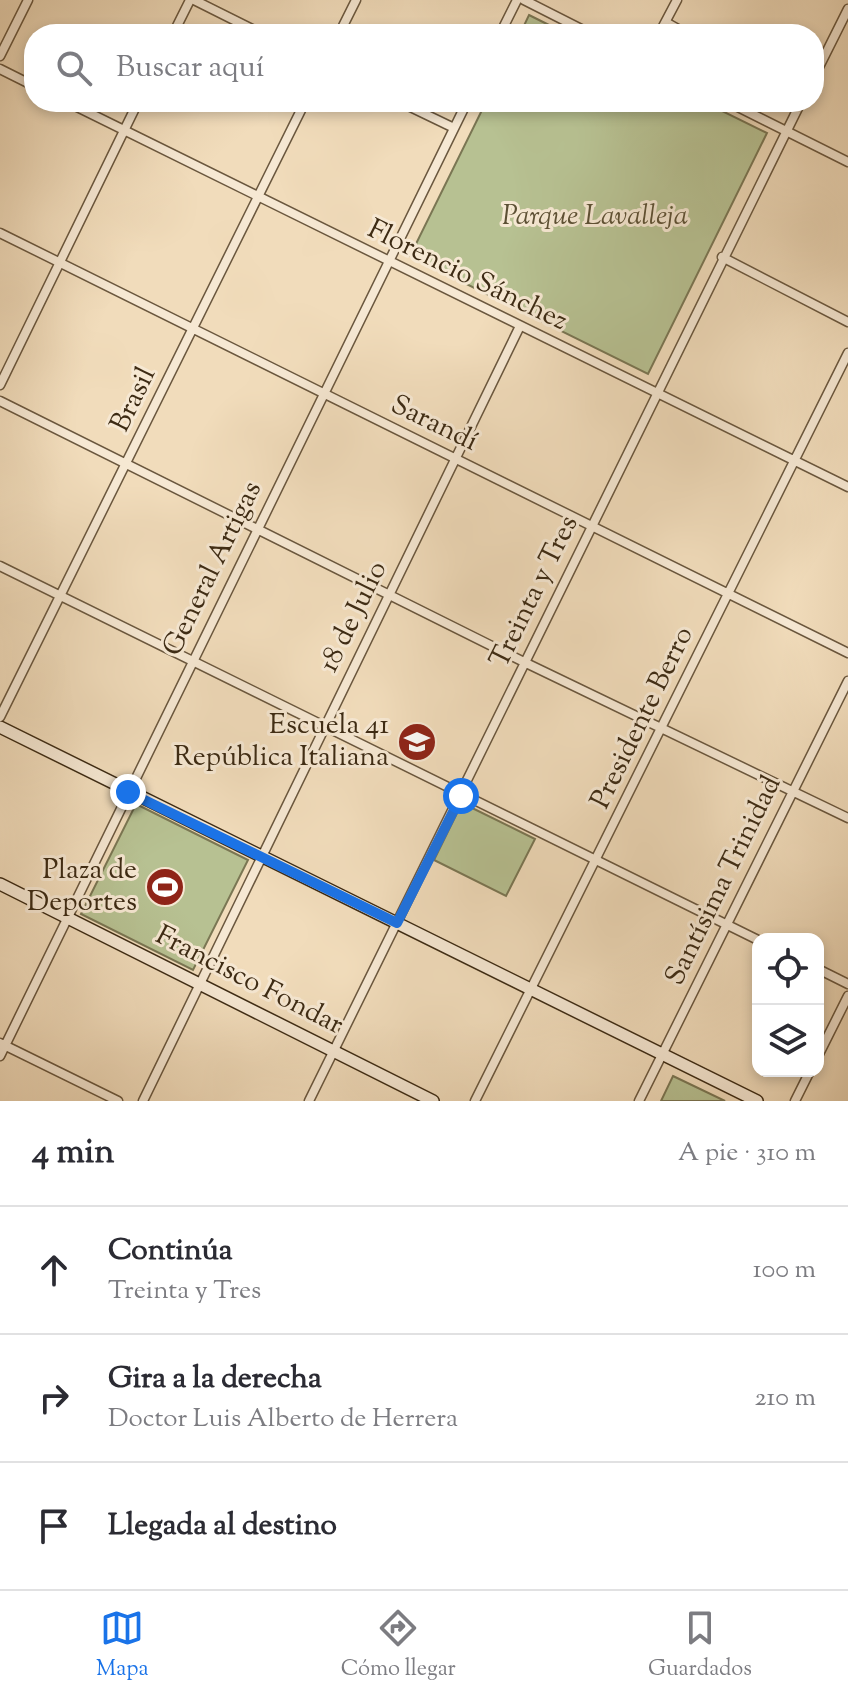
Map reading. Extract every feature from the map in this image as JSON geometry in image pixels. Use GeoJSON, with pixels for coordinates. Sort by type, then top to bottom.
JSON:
{"type":"FeatureCollection","features":[{"type":"Feature","properties":{"kind":"street"},"geometry":{"type":"LineString","coordinates":[[0,56],[28,0]]}},
{"type":"Feature","properties":{"kind":"street"},"geometry":{"type":"LineString","coordinates":[[179,24],[192,0],[241,24]]}},
{"type":"Feature","properties":{"kind":"street"},"geometry":{"type":"LineString","coordinates":[[344,24],[356,0]]}},
{"type":"Feature","properties":{"kind":"street"},"geometry":{"type":"LineString","coordinates":[[505,24],[517,0]]}},
{"type":"Feature","properties":{"kind":"street"},"geometry":{"type":"LineString","coordinates":[[524,0],[571,24]]}},
{"type":"Feature","properties":{"kind":"street"},"geometry":{"type":"LineString","coordinates":[[664,24],[677,0]]}},
{"type":"Feature","properties":{"kind":"street"},"geometry":{"type":"LineString","coordinates":[[824,57],[848,9]]}},
{"type":"Feature","properties":{"kind":"street"},"geometry":{"type":"LineString","coordinates":[[0,69],[24,81]]}},
{"type":"Feature","properties":{"kind":"street","name":"Florencio Sánchez"},"geometry":{"type":"LineString","coordinates":[[87,112],[848,487]]}},
{"type":"Feature","properties":{"kind":"street"},"geometry":{"type":"LineString","coordinates":[[0,385],[133,112]]}},
{"type":"Feature","properties":{"kind":"street","name":"Brasil"},"geometry":{"type":"LineString","coordinates":[[0,717],[300,112]]}},
{"type":"Feature","properties":{"kind":"street"},"geometry":{"type":"LineString","coordinates":[[421,112],[454,128]]}},
{"type":"Feature","properties":{"kind":"street","name":"General Artigas"},"geometry":{"type":"LineString","coordinates":[[0,1056],[2,1044],[68,917],[462,112]]}},
{"type":"Feature","properties":{"kind":"street"},"geometry":{"type":"LineString","coordinates":[[748,112],[848,162]]}},
{"type":"Feature","properties":{"kind":"street","name":"Treinta y Tres"},"geometry":{"type":"LineString","coordinates":[[309,1101],[461,796],[722,257],[796,112]]}},
{"type":"Feature","properties":{"kind":"street","name":"Sarandí"},"geometry":{"type":"LineString","coordinates":[[0,233],[848,653]]}},
{"type":"Feature","properties":{"kind":"street"},"geometry":{"type":"LineString","coordinates":[[722,257],[848,322]]}},
{"type":"Feature","properties":{"kind":"street","name":"18 de Julio"},"geometry":{"type":"LineString","coordinates":[[143,1101],[520,326]]}},
{"type":"Feature","properties":{"kind":"street","name":"Presidente Berro"},"geometry":{"type":"LineString","coordinates":[[475,1101],[848,353]]}},
{"type":"Feature","properties":{"kind":"street"},"geometry":{"type":"LineString","coordinates":[[0,401],[526,663],[848,818]]}},
{"type":"Feature","properties":{"kind":"street"},"geometry":{"type":"LineString","coordinates":[[0,566],[752,937]]}},
{"type":"Feature","properties":{"kind":"street","name":"Santísima Trinidad"},"geometry":{"type":"LineString","coordinates":[[639,1101],[848,681]]}},
{"type":"Feature","properties":{"kind":"street"},"geometry":{"type":"LineString","coordinates":[[0,727],[757,1101]]}},
{"type":"Feature","properties":{"kind":"street","name":"Francisco Fondar"},"geometry":{"type":"LineString","coordinates":[[0,884],[433,1101]]}},
{"type":"Feature","properties":{"kind":"street"},"geometry":{"type":"LineString","coordinates":[[824,972],[848,984]]}},
{"type":"Feature","properties":{"kind":"street"},"geometry":{"type":"LineString","coordinates":[[824,1044],[848,996]]}},
{"type":"Feature","properties":{"kind":"street"},"geometry":{"type":"LineString","coordinates":[[2,1044],[118,1101]]}},
{"type":"Feature","properties":{"kind":"street"},"geometry":{"type":"LineString","coordinates":[[795,1101],[807,1077]]}},
{"type":"Feature","properties":{"kind":"lane"},"geometry":{"type":"LineString","coordinates":[[666,20],[673,24]]}},
{"type":"Feature","properties":{"kind":"green space"},"geometry":{"type":"Polygon","coordinates":[[[529,15],[547,24],[525,24],[529,15]]]}},
{"type":"Feature","properties":{"kind":"green space","name":"Parque Lavalleja"},"geometry":{"type":"Polygon","coordinates":[[[481,112],[724,112],[767,133],[648,374],[410,256],[481,112]]]}},
{"type":"Feature","properties":{"kind":"green space"},"geometry":{"type":"Polygon","coordinates":[[[462,803],[535,839],[506,896],[434,860],[462,803]]]}},
{"type":"Feature","properties":{"kind":"green space","name":"Plaza de Deportes"},"geometry":{"type":"Polygon","coordinates":[[[136,804],[248,860],[193,970],[81,914],[136,804]]]}},
{"type":"Feature","properties":{"kind":"green space"},"geometry":{"type":"Polygon","coordinates":[[[673,1076],[725,1101],[661,1101],[673,1076]]]}},
{"type":"Feature","properties":{"kind":"place","name":"Escuela 41 República Italiana"},"geometry":{"type":"Point","coordinates":[417,742]}},
{"type":"Feature","properties":{"kind":"place","name":"Plaza de Deportes"},"geometry":{"type":"Point","coordinates":[165,887]}},
{"type":"Feature","properties":{"kind":"route"},"geometry":{"type":"LineString","coordinates":[[128,792],[397,923],[461,796]]}}]}
